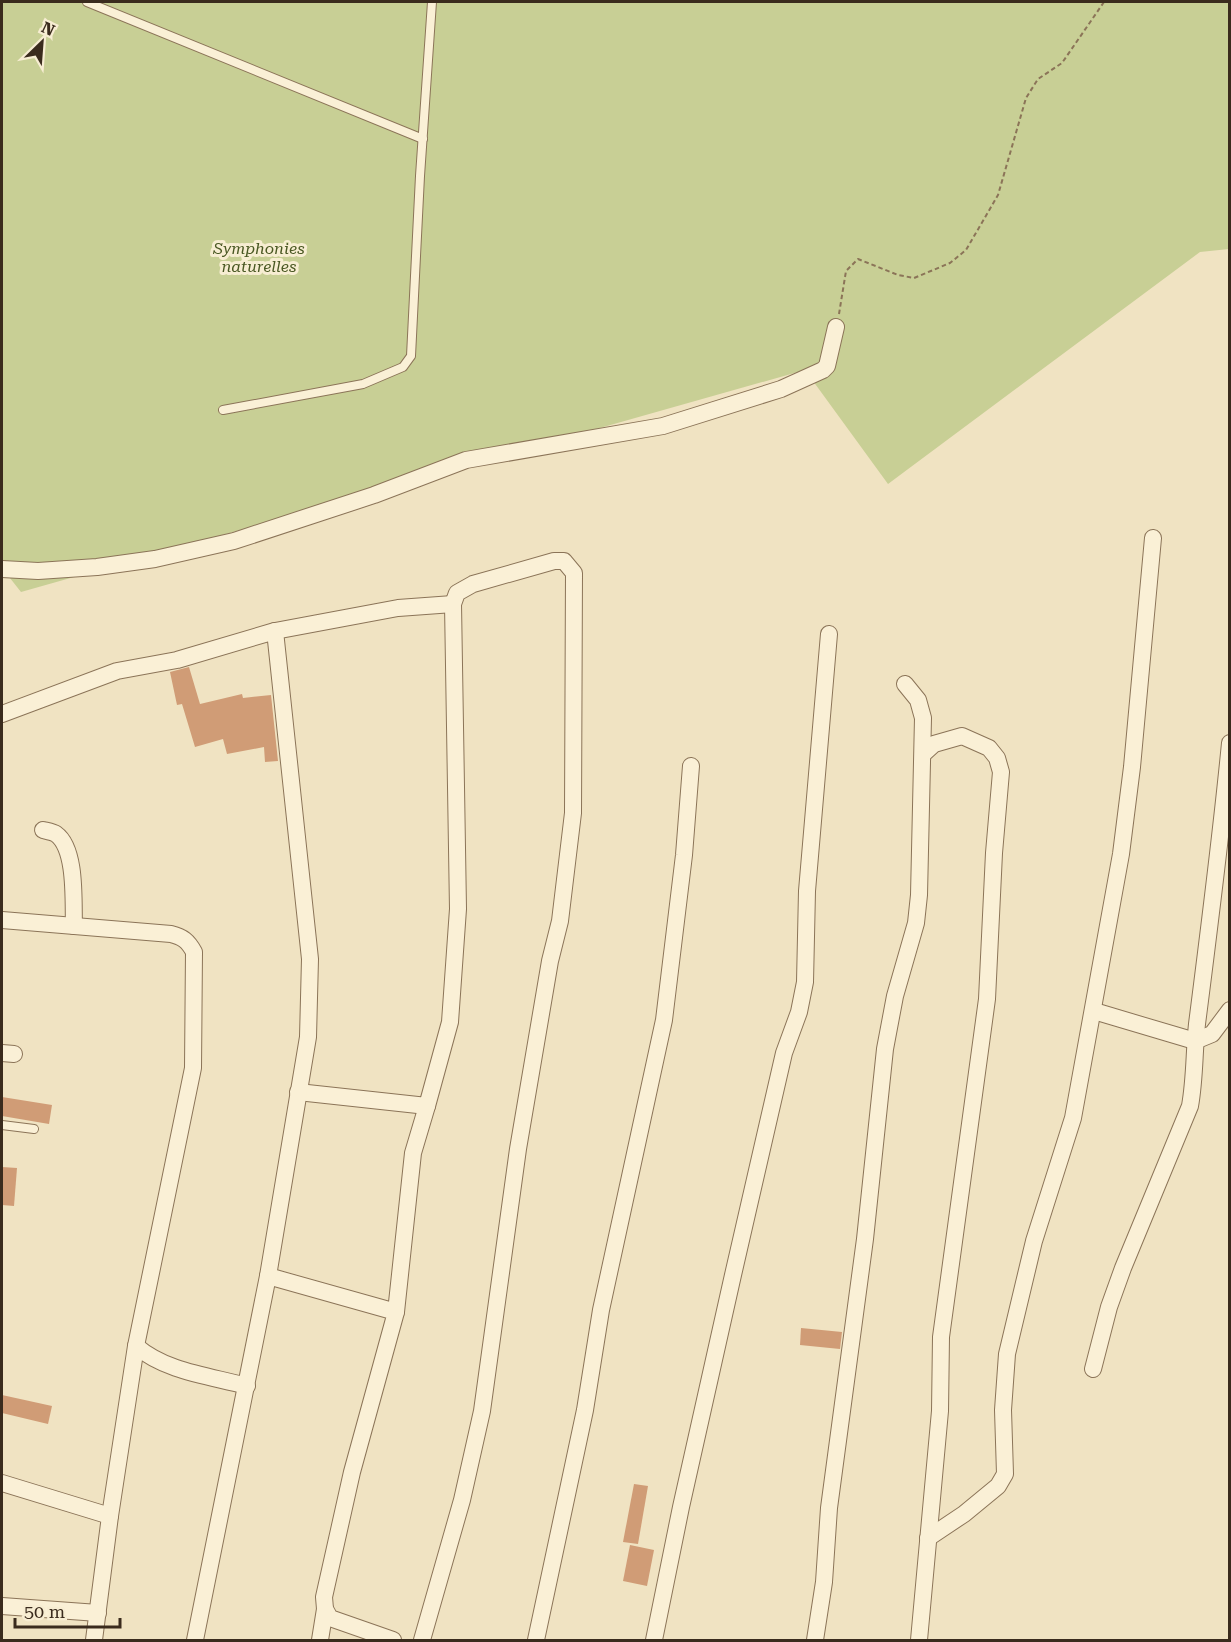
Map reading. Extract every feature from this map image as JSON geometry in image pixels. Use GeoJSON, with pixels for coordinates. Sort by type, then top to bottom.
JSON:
{"type":"FeatureCollection","features":[{"type":"Feature","properties":{"kind":"street"},"geometry":{"type":"LineString","coordinates":[[2,570],[38,571],[154,559],[234,541],[285,526],[466,460],[663,426],[781,389],[823,370],[827,366],[836,327]]}},
{"type":"Feature","properties":{"kind":"street"},"geometry":{"type":"LineString","coordinates":[[928,1538],[964,1514],[998,1486],[1005,1474],[1003,1410],[1008,1354],[1034,1240],[1073,1118],[1121,854],[1130,789],[1153,538]]}},
{"type":"Feature","properties":{"kind":"street"},"geometry":{"type":"LineString","coordinates":[[320,1641],[325,1609],[324,1597],[352,1472],[396,1312],[413,1153],[450,1022],[458,909],[453,604],[457,593],[473,584],[554,561],[570,564],[574,573],[573,813],[560,921],[550,961],[518,1149],[502,1256],[492,1354],[482,1412],[462,1500],[422,1641]]}},
{"type":"Feature","properties":{"kind":"street"},"geometry":{"type":"LineString","coordinates":[[2,714],[117,671],[177,660],[275,631],[399,608],[453,604]]}},
{"type":"Feature","properties":{"kind":"street"},"geometry":{"type":"LineString","coordinates":[[195,1641],[268,1276],[308,1037],[310,959],[275,631]]}},
{"type":"Feature","properties":{"kind":"street"},"geometry":{"type":"LineString","coordinates":[[654,1641],[681,1507],[733,1275],[784,1053],[799,1012],[805,982],[807,891],[829,634]]}},
{"type":"Feature","properties":{"kind":"street"},"geometry":{"type":"LineString","coordinates":[[815,1641],[824,1582],[829,1508],[865,1239],[885,1049],[895,996],[916,922],[924,718],[918,700],[905,684]]}},
{"type":"Feature","properties":{"kind":"street"},"geometry":{"type":"LineString","coordinates":[[919,1641],[940,1411],[941,1337],[987,999],[1001,772],[997,758],[989,748],[962,736],[934,744],[923,754]]}},
{"type":"Feature","properties":{"kind":"street"},"geometry":{"type":"LineString","coordinates":[[1094,1369],[1109,1307],[1123,1268],[1190,1106],[1195,1079],[1195,1041],[1230,743]]}},
{"type":"Feature","properties":{"kind":"street"},"geometry":{"type":"LineString","coordinates":[[536,1641],[585,1410],[601,1310],[664,1020],[683,867],[692,766]]}},
{"type":"Feature","properties":{"kind":"street"},"geometry":{"type":"LineString","coordinates":[[43,830],[56,834],[65,845],[72,869],[74,926]]}},
{"type":"Feature","properties":{"kind":"street"},"geometry":{"type":"LineString","coordinates":[[2,920],[171,934],[182,937],[194,952],[193,1068],[136,1346],[94,1641]]}},
{"type":"Feature","properties":{"kind":"street"},"geometry":{"type":"LineString","coordinates":[[1094,1011],[1195,1041],[1204,1039],[1218,1029],[1230,1010]]}},
{"type":"Feature","properties":{"kind":"street"},"geometry":{"type":"LineString","coordinates":[[298,1092],[427,1106]]}},
{"type":"Feature","properties":{"kind":"street"},"geometry":{"type":"LineString","coordinates":[[268,1276],[396,1312]]}},
{"type":"Feature","properties":{"kind":"street"},"geometry":{"type":"LineString","coordinates":[[136,1346],[152,1358],[176,1368],[247,1386]]}},
{"type":"Feature","properties":{"kind":"street"},"geometry":{"type":"LineString","coordinates":[[2,1483],[110,1516]]}},
{"type":"Feature","properties":{"kind":"street"},"geometry":{"type":"LineString","coordinates":[[2,1606],[98,1613]]}},
{"type":"Feature","properties":{"kind":"street"},"geometry":{"type":"LineString","coordinates":[[325,1609],[330,1618],[393,1641]]}},
{"type":"Feature","properties":{"kind":"lane"},"geometry":{"type":"LineString","coordinates":[[87,2],[423,139]]}},
{"type":"Feature","properties":{"kind":"lane"},"geometry":{"type":"LineString","coordinates":[[223,410],[363,384],[403,368],[411,356],[432,2]]}},
{"type":"Feature","properties":{"kind":"lane"},"geometry":{"type":"LineString","coordinates":[[2,1125],[34,1129]]}},
{"type":"Feature","properties":{"kind":"path"},"geometry":{"type":"LineString","coordinates":[[836,327],[846,271],[858,259],[898,276],[914,278],[950,263],[966,250],[999,195],[1026,98],[1038,79],[1062,63],[1104,2]]}},
{"type":"Feature","properties":{"kind":"green space","name":"Symphonies naturelles"},"geometry":{"type":"Polygon","coordinates":[[[2,2],[1229,2],[1229,249],[1200,252],[888,484],[805,370],[21,592],[2,568],[2,2]]]}},
{"type":"Feature","properties":{"kind":"building"},"geometry":{"type":"Polygon","coordinates":[[[189,667],[200,704],[242,694],[243,698],[271,695],[278,761],[265,762],[264,747],[227,754],[223,739],[195,747],[182,704],[177,705],[170,672],[189,667]]]}},
{"type":"Feature","properties":{"kind":"building"},"geometry":{"type":"Polygon","coordinates":[[[2,1097],[52,1105],[49,1124],[2,1116],[2,1097]]]}},
{"type":"Feature","properties":{"kind":"building"},"geometry":{"type":"Polygon","coordinates":[[[2,1167],[17,1168],[14,1206],[2,1205],[2,1167]]]}},
{"type":"Feature","properties":{"kind":"building"},"geometry":{"type":"Polygon","coordinates":[[[801,1328],[842,1332],[840,1349],[800,1345],[801,1328]]]}},
{"type":"Feature","properties":{"kind":"building"},"geometry":{"type":"Polygon","coordinates":[[[2,1395],[52,1406],[48,1424],[2,1413],[2,1395]]]}},
{"type":"Feature","properties":{"kind":"building"},"geometry":{"type":"Polygon","coordinates":[[[634,1484],[648,1486],[638,1544],[623,1542],[634,1484]]]}},
{"type":"Feature","properties":{"kind":"building"},"geometry":{"type":"Polygon","coordinates":[[[630,1545],[654,1550],[647,1586],[623,1581],[630,1545]]]}}]}
